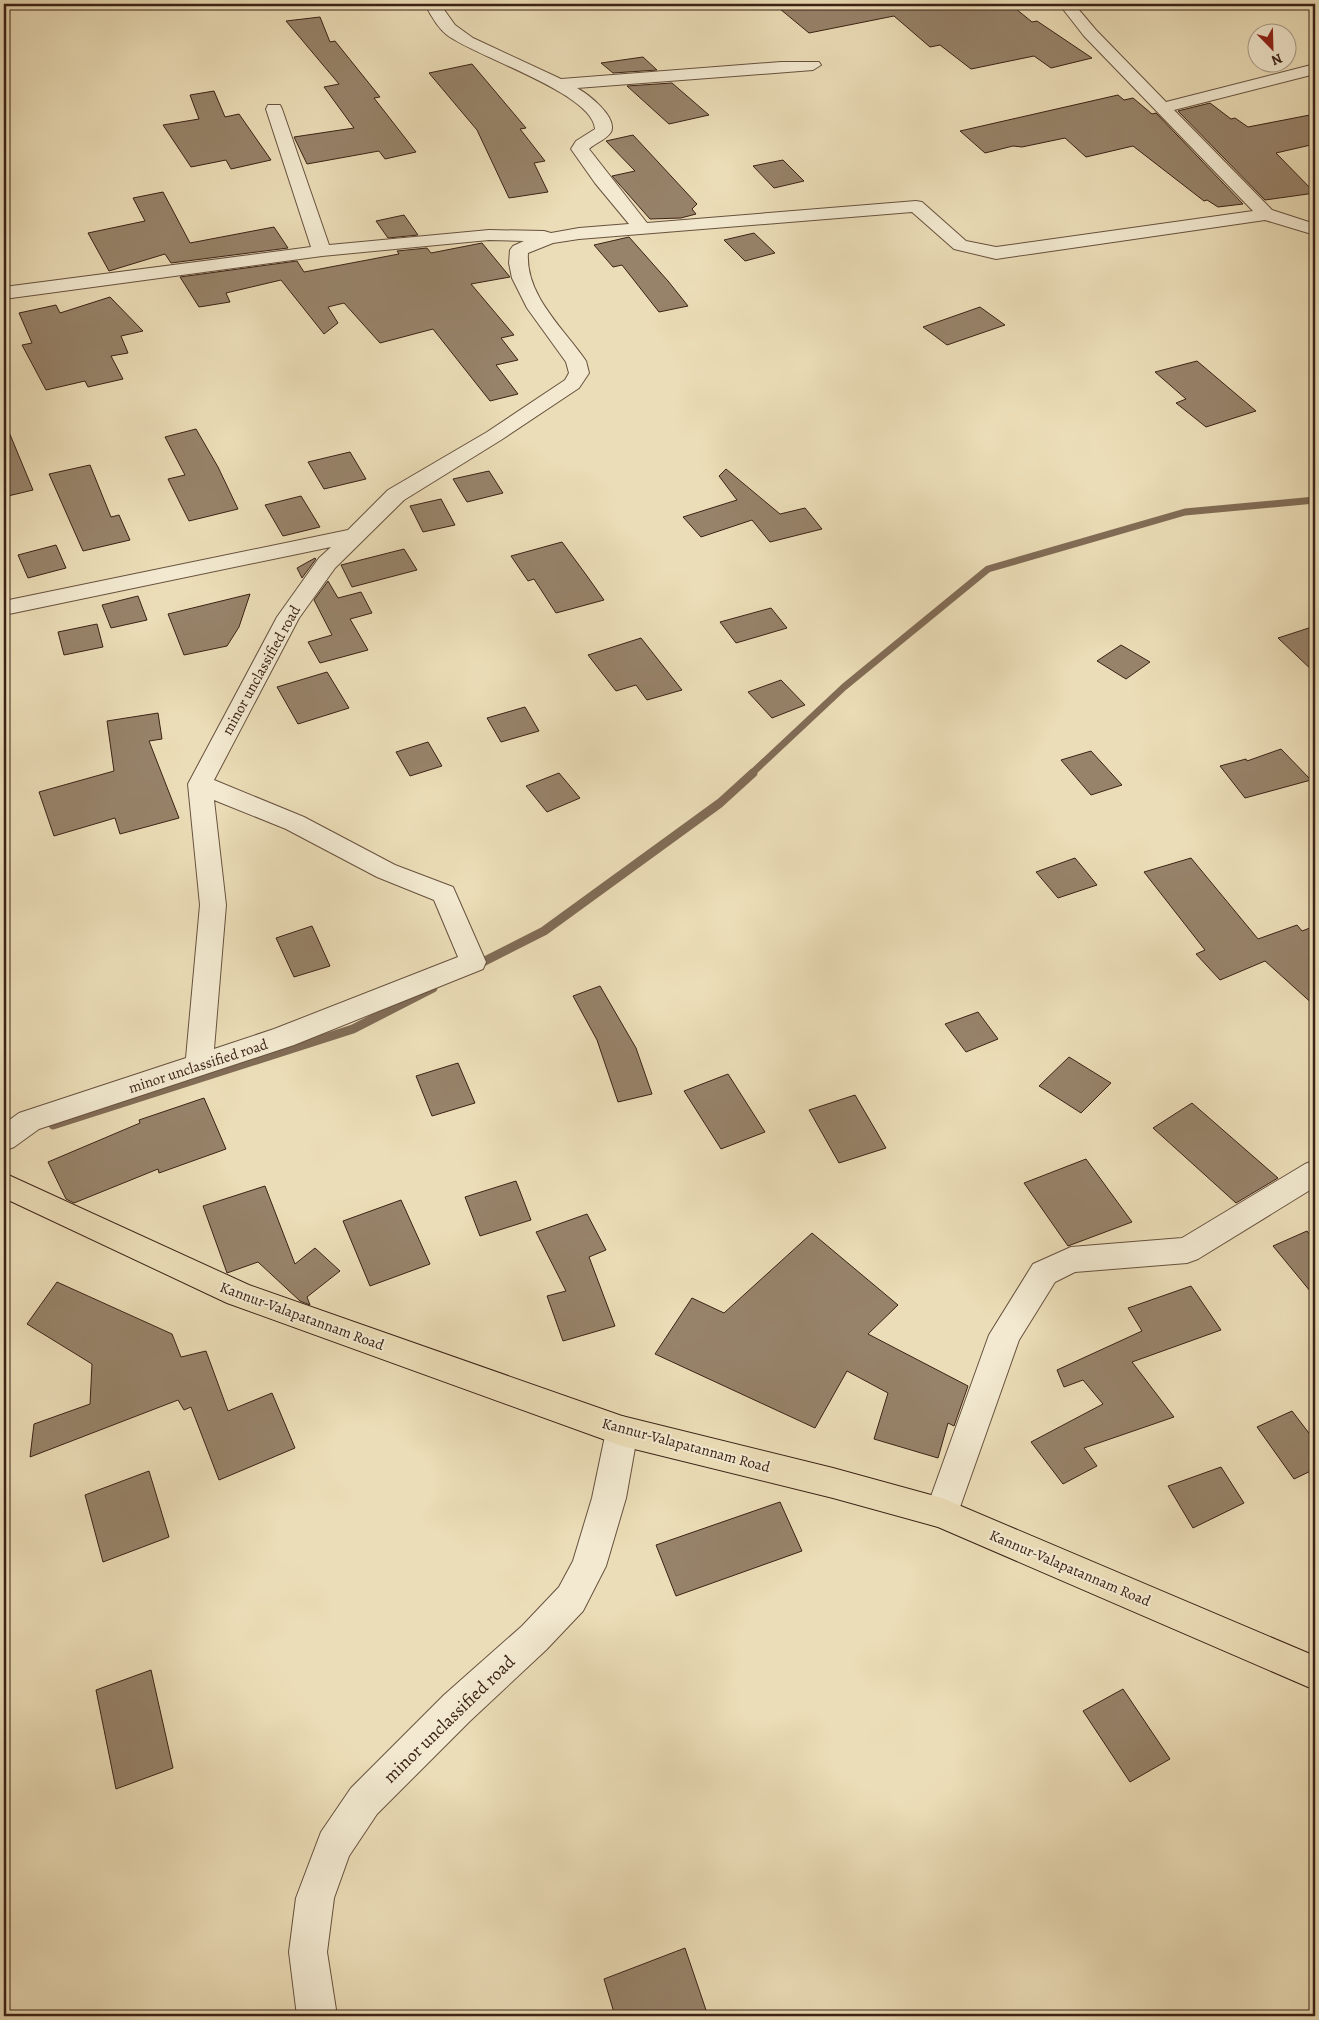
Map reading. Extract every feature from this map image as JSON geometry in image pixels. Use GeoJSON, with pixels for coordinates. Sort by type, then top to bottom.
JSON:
{"type":"FeatureCollection","features":[{"type":"Feature","properties":{"kind":"main road","name":"Kannur-Valapatannam Road"},"geometry":{"type":"LineString","coordinates":[[4,1185],[238,1294],[622,1431],[833,1483],[942,1513],[1315,1673]]}},
{"type":"Feature","properties":{"kind":"street"},"geometry":{"type":"LineString","coordinates":[[432,4],[451,31],[490,54],[559,84],[591,105],[603,121],[603,131],[582,145],[580,149],[601,179],[642,229]]}},
{"type":"Feature","properties":{"kind":"street"},"geometry":{"type":"LineString","coordinates":[[1066,4],[1090,33],[1266,214],[1315,230]]}},
{"type":"Feature","properties":{"kind":"street"},"geometry":{"type":"LineString","coordinates":[[559,84],[623,81],[737,69],[813,65]]}},
{"type":"Feature","properties":{"kind":"street"},"geometry":{"type":"LineString","coordinates":[[1162,108],[1315,69]]}},
{"type":"Feature","properties":{"kind":"street"},"geometry":{"type":"LineString","coordinates":[[274,109],[322,251]]}},
{"type":"Feature","properties":{"kind":"street","name":"minor unclassified road"},"geometry":{"type":"LineString","coordinates":[[4,1139],[29,1121],[284,1037],[473,962],[444,894],[386,871],[295,823],[252,808],[200,784],[288,617],[326,563],[352,536],[396,496],[494,436],[572,384],[579,373],[576,361],[527,294],[517,258],[519,250],[534,242],[556,236],[916,206],[960,245],[996,253],[1266,214]]}},
{"type":"Feature","properties":{"kind":"street"},"geometry":{"type":"LineString","coordinates":[[4,293],[322,251],[488,235],[556,236]]}},
{"type":"Feature","properties":{"kind":"street"},"geometry":{"type":"LineString","coordinates":[[4,608],[352,536]]}},
{"type":"Feature","properties":{"kind":"street"},"geometry":{"type":"LineString","coordinates":[[200,784],[213,905],[200,1065]]}},
{"type":"Feature","properties":{"kind":"street"},"geometry":{"type":"LineString","coordinates":[[942,1513],[1005,1335],[1044,1272],[1071,1260],[1187,1250],[1315,1172]]}},
{"type":"Feature","properties":{"kind":"street","name":"minor unclassified road"},"geometry":{"type":"LineString","coordinates":[[317,2016],[308,1952],[315,1898],[334,1845],[364,1801],[457,1708],[534,1638],[571,1599],[589,1566],[609,1498],[622,1431]]}},
{"type":"Feature","properties":{"kind":"building"},"geometry":{"type":"Polygon","coordinates":[[[774,4],[1010,4],[1032,22],[1037,21],[1092,58],[1051,68],[1034,56],[971,69],[940,45],[930,47],[894,16],[809,33],[774,4]]]}},
{"type":"Feature","properties":{"kind":"building"},"geometry":{"type":"Polygon","coordinates":[[[320,17],[330,42],[335,41],[380,97],[374,98],[416,152],[385,159],[379,151],[307,164],[294,137],[354,128],[324,87],[339,84],[286,21],[320,17]]]}},
{"type":"Feature","properties":{"kind":"building"},"geometry":{"type":"Polygon","coordinates":[[[643,57],[657,70],[613,73],[601,63],[643,57]]]}},
{"type":"Feature","properties":{"kind":"building"},"geometry":{"type":"Polygon","coordinates":[[[472,64],[526,128],[520,129],[545,161],[534,163],[548,192],[509,198],[477,130],[429,73],[472,64]]]}},
{"type":"Feature","properties":{"kind":"building"},"geometry":{"type":"Polygon","coordinates":[[[672,83],[709,115],[669,124],[627,86],[672,83]]]}},
{"type":"Feature","properties":{"kind":"building"},"geometry":{"type":"Polygon","coordinates":[[[214,91],[225,117],[239,114],[271,160],[231,169],[226,160],[191,167],[163,125],[199,119],[190,95],[214,91]]]}},
{"type":"Feature","properties":{"kind":"building"},"geometry":{"type":"Polygon","coordinates":[[[1118,95],[1124,100],[1133,98],[1152,114],[1156,113],[1243,204],[1218,207],[1207,200],[1204,201],[1133,146],[1086,157],[1065,138],[1022,147],[1013,146],[985,153],[960,131],[1118,95]]]}},
{"type":"Feature","properties":{"kind":"building"},"geometry":{"type":"Polygon","coordinates":[[[1210,103],[1231,119],[1235,118],[1248,127],[1315,114],[1315,144],[1276,153],[1315,193],[1265,200],[1178,111],[1210,103]]]}},
{"type":"Feature","properties":{"kind":"building"},"geometry":{"type":"Polygon","coordinates":[[[633,135],[697,204],[692,209],[696,214],[681,218],[650,219],[612,176],[635,171],[606,141],[633,135]]]}},
{"type":"Feature","properties":{"kind":"building"},"geometry":{"type":"Polygon","coordinates":[[[783,160],[804,181],[774,188],[753,166],[783,160]]]}},
{"type":"Feature","properties":{"kind":"building"},"geometry":{"type":"Polygon","coordinates":[[[163,192],[190,243],[274,227],[288,248],[171,263],[165,254],[109,271],[88,233],[145,221],[133,198],[163,192]]]}},
{"type":"Feature","properties":{"kind":"building"},"geometry":{"type":"Polygon","coordinates":[[[404,215],[418,235],[388,238],[376,221],[404,215]]]}},
{"type":"Feature","properties":{"kind":"building"},"geometry":{"type":"Polygon","coordinates":[[[754,233],[775,253],[745,261],[724,240],[754,233]]]}},
{"type":"Feature","properties":{"kind":"building"},"geometry":{"type":"Polygon","coordinates":[[[629,237],[688,306],[659,312],[622,265],[613,267],[594,245],[629,237]]]}},
{"type":"Feature","properties":{"kind":"building"},"geometry":{"type":"Polygon","coordinates":[[[482,243],[510,277],[471,284],[514,335],[501,338],[518,360],[496,365],[518,394],[490,401],[433,329],[380,343],[344,303],[328,307],[338,323],[324,334],[281,280],[226,293],[230,302],[199,307],[180,277],[297,261],[304,272],[399,254],[397,251],[427,248],[431,253],[482,243]]]}},
{"type":"Feature","properties":{"kind":"building"},"geometry":{"type":"Polygon","coordinates":[[[110,297],[143,331],[121,336],[128,353],[111,356],[123,379],[88,387],[85,381],[46,390],[22,345],[32,343],[19,313],[56,305],[60,313],[110,297]]]}},
{"type":"Feature","properties":{"kind":"building"},"geometry":{"type":"Polygon","coordinates":[[[980,307],[1005,325],[947,345],[923,327],[980,307]]]}},
{"type":"Feature","properties":{"kind":"building"},"geometry":{"type":"Polygon","coordinates":[[[1197,361],[1256,411],[1206,427],[1176,403],[1186,399],[1155,372],[1197,361]]]}},
{"type":"Feature","properties":{"kind":"building"},"geometry":{"type":"Polygon","coordinates":[[[4,420],[33,490],[4,497],[4,420]]]}},
{"type":"Feature","properties":{"kind":"building"},"geometry":{"type":"Polygon","coordinates":[[[196,429],[218,467],[238,509],[189,521],[168,479],[185,475],[165,437],[196,429]]]}},
{"type":"Feature","properties":{"kind":"building"},"geometry":{"type":"Polygon","coordinates":[[[350,452],[366,479],[324,489],[308,462],[350,452]]]}},
{"type":"Feature","properties":{"kind":"building"},"geometry":{"type":"Polygon","coordinates":[[[90,465],[111,517],[119,515],[130,540],[83,551],[49,474],[90,465]]]}},
{"type":"Feature","properties":{"kind":"building"},"geometry":{"type":"Polygon","coordinates":[[[726,469],[780,514],[805,508],[822,529],[770,542],[752,520],[701,537],[683,517],[737,500],[719,476],[726,469]]]}},
{"type":"Feature","properties":{"kind":"building"},"geometry":{"type":"Polygon","coordinates":[[[489,471],[503,493],[467,502],[453,479],[489,471]]]}},
{"type":"Feature","properties":{"kind":"building"},"geometry":{"type":"Polygon","coordinates":[[[301,496],[320,527],[283,536],[265,505],[301,496]]]}},
{"type":"Feature","properties":{"kind":"building"},"geometry":{"type":"Polygon","coordinates":[[[441,499],[455,525],[423,532],[410,506],[441,499]]]}},
{"type":"Feature","properties":{"kind":"building"},"geometry":{"type":"Polygon","coordinates":[[[562,542],[604,600],[556,613],[534,579],[528,581],[511,556],[562,542]]]}},
{"type":"Feature","properties":{"kind":"building"},"geometry":{"type":"Polygon","coordinates":[[[56,545],[66,568],[28,578],[18,555],[56,545]]]}},
{"type":"Feature","properties":{"kind":"building"},"geometry":{"type":"Polygon","coordinates":[[[404,549],[417,570],[352,587],[341,565],[404,549]]]}},
{"type":"Feature","properties":{"kind":"building"},"geometry":{"type":"Polygon","coordinates":[[[316,559],[302,578],[297,568],[316,559]]]}},
{"type":"Feature","properties":{"kind":"building"},"geometry":{"type":"Polygon","coordinates":[[[328,581],[338,598],[361,592],[372,613],[350,619],[368,650],[320,663],[308,642],[332,635],[314,600],[328,581]]]}},
{"type":"Feature","properties":{"kind":"building"},"geometry":{"type":"Polygon","coordinates":[[[250,594],[239,627],[227,646],[184,655],[168,614],[250,594]]]}},
{"type":"Feature","properties":{"kind":"building"},"geometry":{"type":"Polygon","coordinates":[[[138,596],[147,620],[111,628],[102,605],[138,596]]]}},
{"type":"Feature","properties":{"kind":"building"},"geometry":{"type":"Polygon","coordinates":[[[771,608],[787,628],[736,643],[720,622],[771,608]]]}},
{"type":"Feature","properties":{"kind":"building"},"geometry":{"type":"Polygon","coordinates":[[[97,624],[103,647],[64,655],[58,632],[97,624]]]}},
{"type":"Feature","properties":{"kind":"building"},"geometry":{"type":"Polygon","coordinates":[[[1315,626],[1315,673],[1278,638],[1315,626]]]}},
{"type":"Feature","properties":{"kind":"building"},"geometry":{"type":"Polygon","coordinates":[[[641,638],[682,690],[647,700],[636,685],[616,691],[588,655],[641,638]]]}},
{"type":"Feature","properties":{"kind":"building"},"geometry":{"type":"Polygon","coordinates":[[[1121,645],[1150,662],[1126,679],[1097,661],[1121,645]]]}},
{"type":"Feature","properties":{"kind":"building"},"geometry":{"type":"Polygon","coordinates":[[[327,672],[349,708],[298,724],[277,687],[327,672]]]}},
{"type":"Feature","properties":{"kind":"building"},"geometry":{"type":"Polygon","coordinates":[[[781,680],[805,705],[772,718],[748,692],[781,680]]]}},
{"type":"Feature","properties":{"kind":"building"},"geometry":{"type":"Polygon","coordinates":[[[525,707],[539,731],[501,742],[487,718],[525,707]]]}},
{"type":"Feature","properties":{"kind":"building"},"geometry":{"type":"Polygon","coordinates":[[[158,713],[162,739],[149,741],[179,818],[120,834],[115,818],[54,836],[39,792],[114,771],[107,721],[158,713]]]}},
{"type":"Feature","properties":{"kind":"building"},"geometry":{"type":"Polygon","coordinates":[[[428,742],[442,766],[410,776],[396,752],[428,742]]]}},
{"type":"Feature","properties":{"kind":"building"},"geometry":{"type":"Polygon","coordinates":[[[1281,749],[1311,780],[1245,798],[1220,766],[1246,759],[1247,761],[1281,749]]]}},
{"type":"Feature","properties":{"kind":"building"},"geometry":{"type":"Polygon","coordinates":[[[1091,751],[1122,785],[1091,795],[1061,760],[1091,751]]]}},
{"type":"Feature","properties":{"kind":"building"},"geometry":{"type":"Polygon","coordinates":[[[559,773],[580,798],[547,812],[526,786],[559,773]]]}},
{"type":"Feature","properties":{"kind":"building"},"geometry":{"type":"Polygon","coordinates":[[[1075,858],[1097,885],[1058,898],[1036,872],[1075,858]]]}},
{"type":"Feature","properties":{"kind":"building"},"geometry":{"type":"Polygon","coordinates":[[[1191,858],[1258,939],[1297,925],[1302,931],[1315,926],[1315,1006],[1265,961],[1220,980],[1196,954],[1205,950],[1144,872],[1191,858]]]}},
{"type":"Feature","properties":{"kind":"building"},"geometry":{"type":"Polygon","coordinates":[[[312,926],[330,966],[294,977],[276,938],[312,926]]]}},
{"type":"Feature","properties":{"kind":"building"},"geometry":{"type":"Polygon","coordinates":[[[600,986],[636,1048],[652,1094],[618,1102],[597,1040],[573,996],[600,986]]]}},
{"type":"Feature","properties":{"kind":"building"},"geometry":{"type":"Polygon","coordinates":[[[978,1012],[998,1039],[966,1052],[945,1024],[978,1012]]]}},
{"type":"Feature","properties":{"kind":"building"},"geometry":{"type":"Polygon","coordinates":[[[1069,1057],[1111,1083],[1081,1113],[1039,1086],[1069,1057]]]}},
{"type":"Feature","properties":{"kind":"building"},"geometry":{"type":"Polygon","coordinates":[[[458,1063],[475,1103],[432,1116],[416,1076],[458,1063]]]}},
{"type":"Feature","properties":{"kind":"building"},"geometry":{"type":"Polygon","coordinates":[[[728,1074],[765,1132],[721,1149],[684,1091],[728,1074]]]}},
{"type":"Feature","properties":{"kind":"building"},"geometry":{"type":"Polygon","coordinates":[[[855,1095],[886,1148],[839,1163],[809,1110],[855,1095]]]}},
{"type":"Feature","properties":{"kind":"building"},"geometry":{"type":"Polygon","coordinates":[[[204,1098],[226,1149],[159,1173],[158,1169],[74,1203],[66,1199],[48,1162],[140,1123],[139,1120],[204,1098]]]}},
{"type":"Feature","properties":{"kind":"building"},"geometry":{"type":"Polygon","coordinates":[[[1192,1103],[1278,1178],[1236,1203],[1153,1128],[1192,1103]]]}},
{"type":"Feature","properties":{"kind":"building"},"geometry":{"type":"Polygon","coordinates":[[[1086,1159],[1132,1222],[1068,1246],[1024,1183],[1086,1159]]]}},
{"type":"Feature","properties":{"kind":"building"},"geometry":{"type":"Polygon","coordinates":[[[516,1181],[531,1220],[480,1236],[465,1197],[516,1181]]]}},
{"type":"Feature","properties":{"kind":"building"},"geometry":{"type":"Polygon","coordinates":[[[265,1186],[295,1264],[315,1248],[340,1271],[307,1297],[310,1305],[300,1301],[258,1262],[227,1273],[203,1206],[265,1186]]]}},
{"type":"Feature","properties":{"kind":"building"},"geometry":{"type":"Polygon","coordinates":[[[401,1200],[430,1264],[370,1286],[343,1221],[401,1200]]]}},
{"type":"Feature","properties":{"kind":"building"},"geometry":{"type":"Polygon","coordinates":[[[587,1214],[606,1250],[589,1257],[615,1326],[563,1341],[547,1296],[566,1291],[536,1232],[587,1214]]]}},
{"type":"Feature","properties":{"kind":"building"},"geometry":{"type":"Polygon","coordinates":[[[1307,1231],[1315,1242],[1315,1297],[1273,1246],[1307,1231]]]}},
{"type":"Feature","properties":{"kind":"building"},"geometry":{"type":"Polygon","coordinates":[[[812,1233],[898,1305],[868,1334],[968,1386],[954,1426],[948,1423],[938,1458],[874,1439],[888,1393],[847,1371],[815,1428],[655,1354],[692,1298],[724,1313],[812,1233]]]}},
{"type":"Feature","properties":{"kind":"building"},"geometry":{"type":"Polygon","coordinates":[[[57,1282],[172,1334],[181,1357],[206,1351],[228,1411],[272,1393],[295,1448],[219,1480],[191,1407],[184,1410],[178,1400],[30,1457],[34,1424],[90,1404],[92,1364],[27,1324],[57,1282]]]}},
{"type":"Feature","properties":{"kind":"building"},"geometry":{"type":"Polygon","coordinates":[[[1191,1286],[1221,1330],[1132,1362],[1174,1417],[1084,1448],[1097,1466],[1063,1484],[1031,1442],[1103,1404],[1083,1380],[1064,1387],[1057,1370],[1142,1331],[1128,1308],[1191,1286]]]}},
{"type":"Feature","properties":{"kind":"building"},"geometry":{"type":"Polygon","coordinates":[[[1292,1411],[1315,1441],[1315,1469],[1294,1479],[1257,1427],[1292,1411]]]}},
{"type":"Feature","properties":{"kind":"building"},"geometry":{"type":"Polygon","coordinates":[[[1221,1467],[1244,1503],[1193,1528],[1168,1486],[1221,1467]]]}},
{"type":"Feature","properties":{"kind":"building"},"geometry":{"type":"Polygon","coordinates":[[[149,1471],[169,1537],[103,1562],[85,1495],[149,1471]]]}},
{"type":"Feature","properties":{"kind":"building"},"geometry":{"type":"Polygon","coordinates":[[[780,1502],[802,1551],[676,1596],[656,1545],[780,1502]]]}},
{"type":"Feature","properties":{"kind":"building"},"geometry":{"type":"Polygon","coordinates":[[[151,1670],[173,1768],[116,1789],[96,1690],[151,1670]]]}},
{"type":"Feature","properties":{"kind":"building"},"geometry":{"type":"Polygon","coordinates":[[[1123,1689],[1170,1759],[1130,1782],[1083,1711],[1123,1689]]]}},
{"type":"Feature","properties":{"kind":"building"},"geometry":{"type":"Polygon","coordinates":[[[685,1948],[708,2016],[615,2016],[604,1979],[685,1948]]]}},
{"type":"Feature","properties":{"kind":"waterway"},"geometry":{"type":"LineString","coordinates":[[751,774],[844,687],[988,569],[1185,512],[1315,500]]}},
{"type":"Feature","properties":{"kind":"waterway"},"geometry":{"type":"LineString","coordinates":[[475,966],[544,931],[720,803],[753,773]]}},
{"type":"Feature","properties":{"kind":"waterway"},"geometry":{"type":"LineString","coordinates":[[53,1125],[353,1029],[433,988]]}}]}
